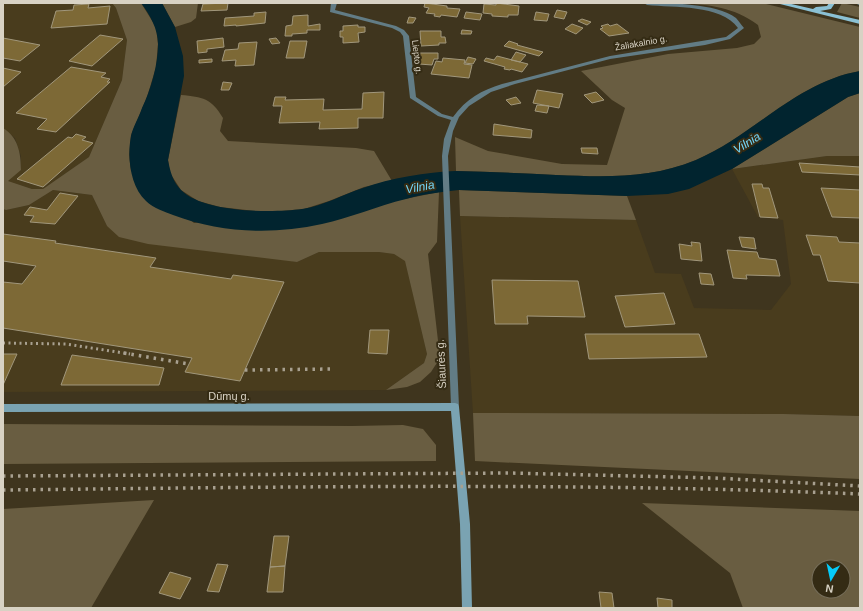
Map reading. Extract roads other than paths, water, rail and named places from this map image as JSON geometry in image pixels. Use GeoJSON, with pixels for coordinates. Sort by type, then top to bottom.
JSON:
{"type":"FeatureCollection","features":[{"type":"Feature","properties":{"kind":"main road"},"geometry":{"type":"LineString","coordinates":[[779,3],[860,22]]}},
{"type":"Feature","properties":{"kind":"main road"},"geometry":{"type":"LineString","coordinates":[[802,8],[825,8],[831,6],[832,3]]}},
{"type":"Feature","properties":{"kind":"main road","name":"Dūmų g."},"geometry":{"type":"LineString","coordinates":[[3,408],[455,407]]}},
{"type":"Feature","properties":{"kind":"main road","name":"Šiaurės g."},"geometry":{"type":"LineString","coordinates":[[455,407],[465,524],[467,608]]}},
{"type":"Feature","properties":{"kind":"street","name":"Liepto g."},"geometry":{"type":"LineString","coordinates":[[334,3],[332,11],[394,27],[402,31],[406,36],[414,98],[440,114],[454,119]]}},
{"type":"Feature","properties":{"kind":"street","name":"Žaliakalnio g."},"geometry":{"type":"LineString","coordinates":[[454,119],[463,108],[474,99],[490,90],[612,57],[720,40],[734,35],[741,28],[735,18],[721,12],[647,3]]}},
{"type":"Feature","properties":{"kind":"street","name":"Šiaurės g."},"geometry":{"type":"LineString","coordinates":[[454,119],[448,131],[445,144],[445,156],[455,407]]}},
{"type":"Feature","properties":{"kind":"water","name":"Vilnia"},"geometry":{"type":"Polygon","coordinates":[[[141,3],[162,3],[175,27],[183,56],[184,76],[168,160],[174,180],[181,190],[192,198],[205,203],[239,210],[274,211],[302,209],[326,203],[374,184],[397,178],[433,173],[456,171],[610,176],[644,174],[662,171],[696,160],[717,150],[795,98],[815,86],[837,77],[860,71],[860,93],[848,97],[732,169],[689,189],[668,194],[627,196],[459,190],[412,197],[322,224],[303,228],[266,231],[228,229],[191,221],[156,208],[146,201],[136,187],[131,171],[129,153],[131,136],[151,85],[158,52],[158,38],[155,28],[141,3]]]}},
{"type":"Feature","properties":{"kind":"railway"},"geometry":{"type":"LineString","coordinates":[[3,343],[66,344],[129,354]]}},
{"type":"Feature","properties":{"kind":"railway"},"geometry":{"type":"LineString","coordinates":[[124,353],[129,354]]}},
{"type":"Feature","properties":{"kind":"railway"},"geometry":{"type":"LineString","coordinates":[[129,354],[189,364]]}},
{"type":"Feature","properties":{"kind":"railway"},"geometry":{"type":"LineString","coordinates":[[245,370],[332,369]]}},
{"type":"Feature","properties":{"kind":"railway"},"geometry":{"type":"LineString","coordinates":[[3,476],[509,473],[715,478],[860,486]]}},
{"type":"Feature","properties":{"kind":"railway"},"geometry":{"type":"LineString","coordinates":[[3,490],[432,486],[646,488],[860,494]]}}]}
